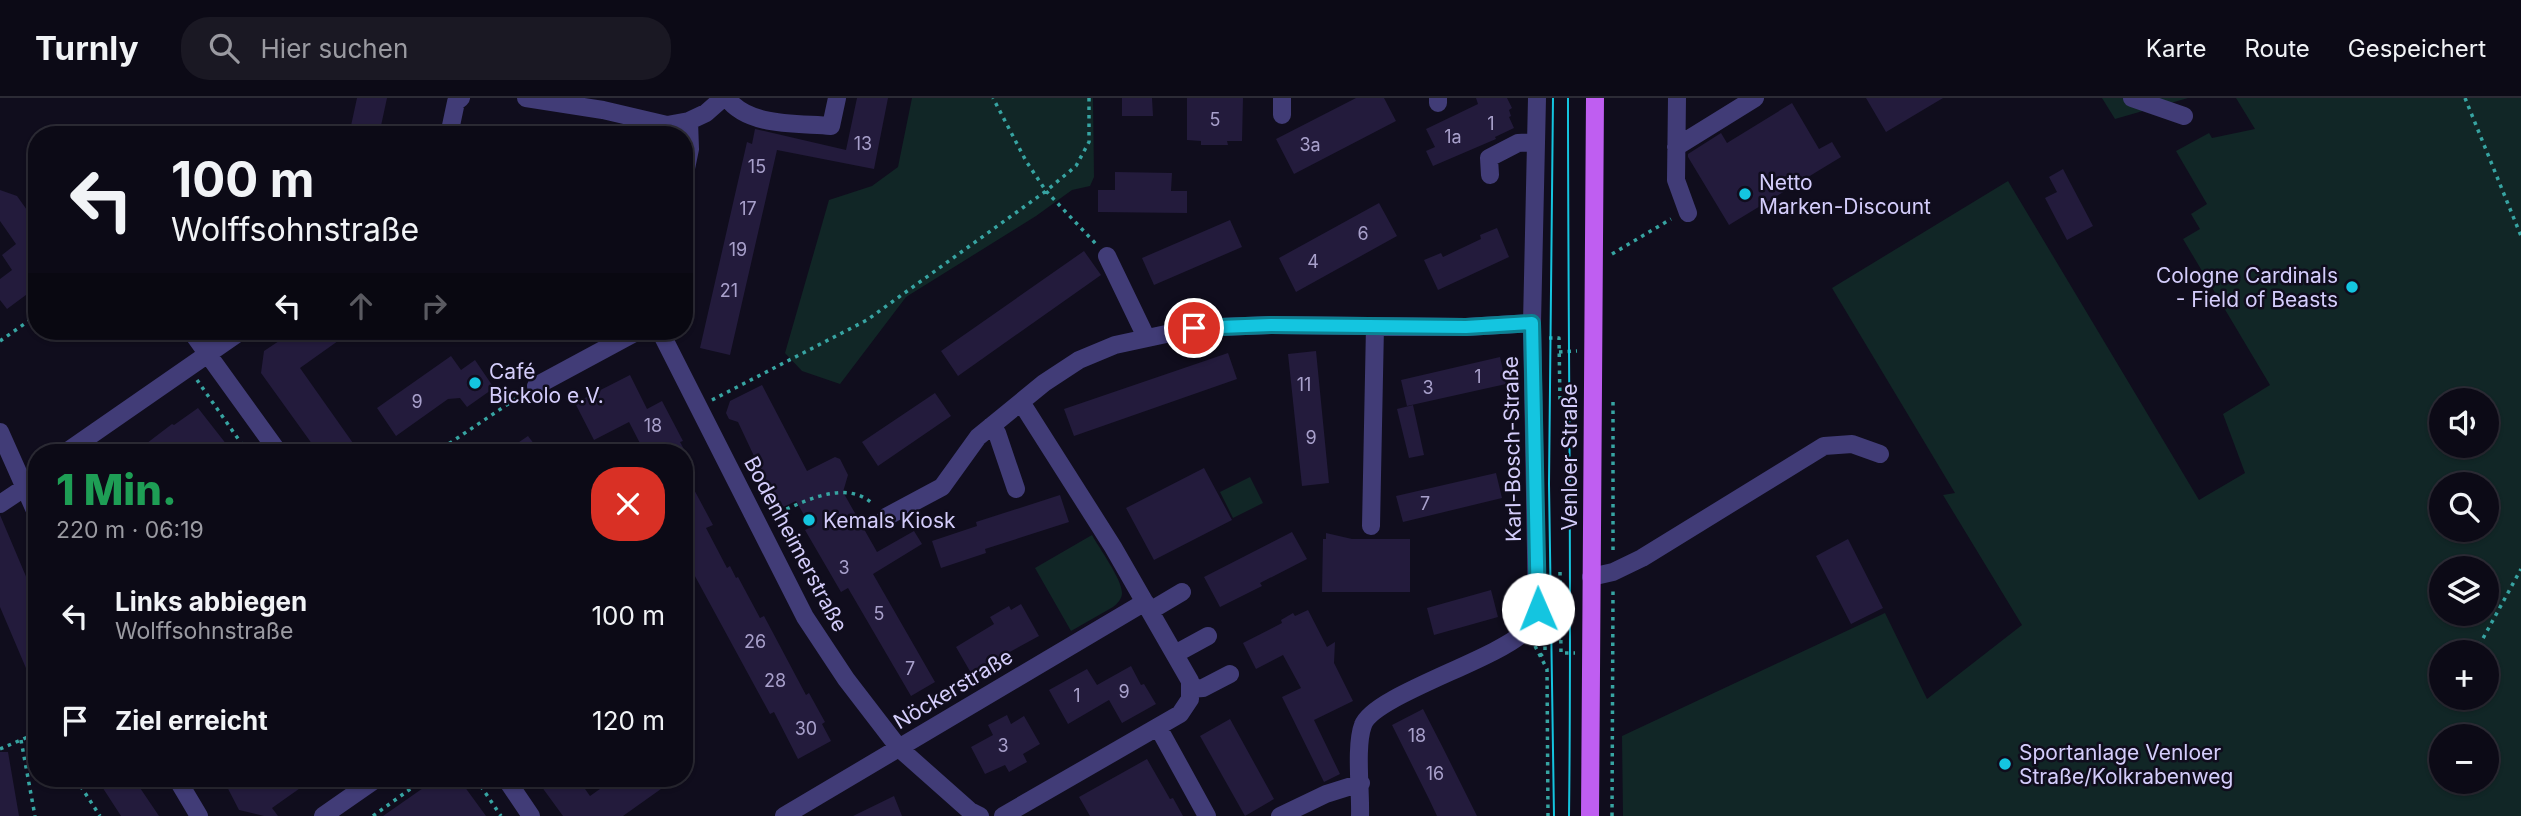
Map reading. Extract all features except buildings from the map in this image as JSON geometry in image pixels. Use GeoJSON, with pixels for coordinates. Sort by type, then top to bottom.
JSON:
{"type":"FeatureCollection","features":[{"type":"Feature","properties":{"kind":"main road","name":"Venloer Straße"},"geometry":{"type":"LineString","coordinates":[[1590,816],[1595,98]]}},
{"type":"Feature","properties":{"kind":"street"},"geometry":{"type":"LineString","coordinates":[[451,126],[456,102],[461,98]]}},
{"type":"Feature","properties":{"kind":"street"},"geometry":{"type":"LineString","coordinates":[[526,98],[603,110],[667,125],[690,121],[706,113],[725,98],[735,109],[747,116],[831,126],[837,98]]}},
{"type":"Feature","properties":{"kind":"street","name":"Karl-Bosch-Straße"},"geometry":{"type":"LineString","coordinates":[[1526,630],[1538,609],[1532,323],[1537,98]]}},
{"type":"Feature","properties":{"kind":"street"},"geometry":{"type":"LineString","coordinates":[[1677,98],[1676,180],[1687,210]]}},
{"type":"Feature","properties":{"kind":"street"},"geometry":{"type":"LineString","coordinates":[[1676,147],[1755,98]]}},
{"type":"Feature","properties":{"kind":"street"},"geometry":{"type":"LineString","coordinates":[[2132,98],[2184,116]]}},
{"type":"Feature","properties":{"kind":"street"},"geometry":{"type":"LineString","coordinates":[[690,121],[690,126]]}},
{"type":"Feature","properties":{"kind":"street"},"geometry":{"type":"LineString","coordinates":[[1490,175],[1489,158],[1518,143],[1536,142]]}},
{"type":"Feature","properties":{"kind":"street"},"geometry":{"type":"LineString","coordinates":[[1107,256],[1146,337]]}},
{"type":"Feature","properties":{"kind":"street"},"geometry":{"type":"LineString","coordinates":[[886,517],[942,487],[978,437],[1044,383],[1079,360],[1115,345],[1194,328],[1271,325],[1466,327],[1532,323]]}},
{"type":"Feature","properties":{"kind":"street"},"geometry":{"type":"LineString","coordinates":[[1371,526],[1375,326]]}},
{"type":"Feature","properties":{"kind":"street"},"geometry":{"type":"LineString","coordinates":[[198,340],[273,444]]}},
{"type":"Feature","properties":{"kind":"street"},"geometry":{"type":"LineString","coordinates":[[78,444],[228,340]]}},
{"type":"Feature","properties":{"kind":"street"},"geometry":{"type":"LineString","coordinates":[[536,386],[621,340]]}},
{"type":"Feature","properties":{"kind":"street","name":"Bodenheimerstraße"},"geometry":{"type":"LineString","coordinates":[[665,340],[805,617],[846,679],[899,748],[970,811],[980,816]]}},
{"type":"Feature","properties":{"kind":"street"},"geometry":{"type":"LineString","coordinates":[[1003,816],[1180,714],[1190,699],[1190,681],[1175,654],[1077,487],[1021,402]]}},
{"type":"Feature","properties":{"kind":"street"},"geometry":{"type":"LineString","coordinates":[[991,426],[997,433],[1016,489]]}},
{"type":"Feature","properties":{"kind":"street"},"geometry":{"type":"LineString","coordinates":[[0,432],[28,481],[0,504]]}},
{"type":"Feature","properties":{"kind":"street"},"geometry":{"type":"LineString","coordinates":[[1591,578],[1614,572],[1642,558],[1824,446],[1852,444],[1880,454]]}},
{"type":"Feature","properties":{"kind":"street","name":"Nöckerstraße"},"geometry":{"type":"LineString","coordinates":[[784,816],[1147,606],[1182,592]]}},
{"type":"Feature","properties":{"kind":"street"},"geometry":{"type":"LineString","coordinates":[[1360,816],[1360,740],[1363,723],[1371,712],[1509,643],[1526,630]]}},
{"type":"Feature","properties":{"kind":"street"},"geometry":{"type":"LineString","coordinates":[[1175,654],[1208,636]]}},
{"type":"Feature","properties":{"kind":"street"},"geometry":{"type":"LineString","coordinates":[[1190,689],[1203,688],[1230,674]]}},
{"type":"Feature","properties":{"kind":"street"},"geometry":{"type":"LineString","coordinates":[[1158,727],[1207,816]]}},
{"type":"Feature","properties":{"kind":"street"},"geometry":{"type":"LineString","coordinates":[[1280,816],[1326,793],[1361,783]]}},
{"type":"Feature","properties":{"kind":"street"},"geometry":{"type":"LineString","coordinates":[[182,787],[199,816]]}},
{"type":"Feature","properties":{"kind":"street"},"geometry":{"type":"LineString","coordinates":[[323,816],[365,787]]}},
{"type":"Feature","properties":{"kind":"street"},"geometry":{"type":"LineString","coordinates":[[511,787],[531,816]]}},
{"type":"Feature","properties":{"kind":"path"},"geometry":{"type":"LineString","coordinates":[[993,98],[1026,161],[1046,191],[1107,256]]}},
{"type":"Feature","properties":{"kind":"path"},"geometry":{"type":"LineString","coordinates":[[699,407],[867,320],[1046,191],[1076,166],[1089,142],[1089,98]]}},
{"type":"Feature","properties":{"kind":"path"},"geometry":{"type":"LineString","coordinates":[[2465,98],[2521,236]]}},
{"type":"Feature","properties":{"kind":"path"},"geometry":{"type":"LineString","coordinates":[[1612,241],[1612,254],[1687,210]]}},
{"type":"Feature","properties":{"kind":"path"},"geometry":{"type":"LineString","coordinates":[[0,341],[28,321]]}},
{"type":"Feature","properties":{"kind":"path"},"geometry":{"type":"LineString","coordinates":[[1559,338],[1559,403]]}},
{"type":"Feature","properties":{"kind":"path"},"geometry":{"type":"LineString","coordinates":[[188,367],[242,444]]}},
{"type":"Feature","properties":{"kind":"path"},"geometry":{"type":"LineString","coordinates":[[449,444],[536,386]]}},
{"type":"Feature","properties":{"kind":"path"},"geometry":{"type":"LineString","coordinates":[[1612,816],[1613,392]]}},
{"type":"Feature","properties":{"kind":"path"},"geometry":{"type":"LineString","coordinates":[[757,522],[818,496],[848,492],[867,498],[886,517]]}},
{"type":"Feature","properties":{"kind":"path"},"geometry":{"type":"LineString","coordinates":[[2482,640],[2521,569]]}},
{"type":"Feature","properties":{"kind":"path"},"geometry":{"type":"LineString","coordinates":[[1541,656],[1545,652],[1545,639],[1561,639],[1560,572]]}},
{"type":"Feature","properties":{"kind":"path"},"geometry":{"type":"LineString","coordinates":[[1526,630],[1547,669],[1548,816]]}},
{"type":"Feature","properties":{"kind":"path"},"geometry":{"type":"LineString","coordinates":[[0,749],[28,737]]}},
{"type":"Feature","properties":{"kind":"path"},"geometry":{"type":"LineString","coordinates":[[21,740],[28,778]]}},
{"type":"Feature","properties":{"kind":"path"},"geometry":{"type":"LineString","coordinates":[[30,787],[35,816]]}},
{"type":"Feature","properties":{"kind":"path"},"geometry":{"type":"LineString","coordinates":[[81,787],[100,816]]}},
{"type":"Feature","properties":{"kind":"path"},"geometry":{"type":"LineString","coordinates":[[373,816],[413,787]]}},
{"type":"Feature","properties":{"kind":"path"},"geometry":{"type":"LineString","coordinates":[[481,787],[501,816]]}},
{"type":"Feature","properties":{"kind":"green space"},"geometry":{"type":"Polygon","coordinates":[[[912,98],[1093,98],[1094,177],[1090,186],[1072,190],[1036,216],[906,297],[840,384],[802,371],[785,353],[829,200],[872,186],[898,167],[912,98]]]}},
{"type":"Feature","properties":{"kind":"green space"},"geometry":{"type":"Polygon","coordinates":[[[2102,98],[2188,98],[2115,119],[2102,98]]]}},
{"type":"Feature","properties":{"kind":"green space"},"geometry":{"type":"Polygon","coordinates":[[[2236,98],[2521,98],[2521,816],[1623,816],[1622,736],[1885,613],[1927,699],[2022,625],[1943,495],[1955,493],[1832,288],[2008,181],[2199,500],[2245,473],[2223,414],[2270,385],[2183,239],[2200,229],[2191,214],[2207,204],[2176,151],[2209,133],[2212,138],[2255,129],[2236,98]]]}},
{"type":"Feature","properties":{"kind":"green space"},"geometry":{"type":"Polygon","coordinates":[[[1250,477],[1263,503],[1233,518],[1220,492],[1250,477]]]}},
{"type":"Feature","properties":{"kind":"green space"},"geometry":{"type":"Polygon","coordinates":[[[1092,535],[1118,580],[1122,595],[1113,607],[1071,631],[1035,568],[1092,535]]]}},
{"type":"Feature","properties":{"kind":"tram line"},"geometry":{"type":"LineString","coordinates":[[1553,98],[1549,484],[1554,816]]}},
{"type":"Feature","properties":{"kind":"tram line"},"geometry":{"type":"LineString","coordinates":[[1568,98],[1569,816]]}},
{"type":"Feature","properties":{"kind":"place","name":"Netto Marken-Discount"},"geometry":{"type":"Point","coordinates":[1745,194]}},
{"type":"Feature","properties":{"kind":"place","name":"Cologne Cardinals - Field of Beasts"},"geometry":{"type":"Point","coordinates":[2352,287]}},
{"type":"Feature","properties":{"kind":"place","name":"Café Bickolo e.V."},"geometry":{"type":"Point","coordinates":[475,383]}},
{"type":"Feature","properties":{"kind":"place","name":"Kemals Kiosk"},"geometry":{"type":"Point","coordinates":[809,520]}},
{"type":"Feature","properties":{"kind":"place","name":"Sportanlage Venloer Straße/Kolkrabenweg"},"geometry":{"type":"Point","coordinates":[2005,764]}},
{"type":"Feature","properties":{"kind":"route"},"geometry":{"type":"LineString","coordinates":[[1194,328],[1271,325],[1466,327],[1532,323],[1538,609]]}}]}
